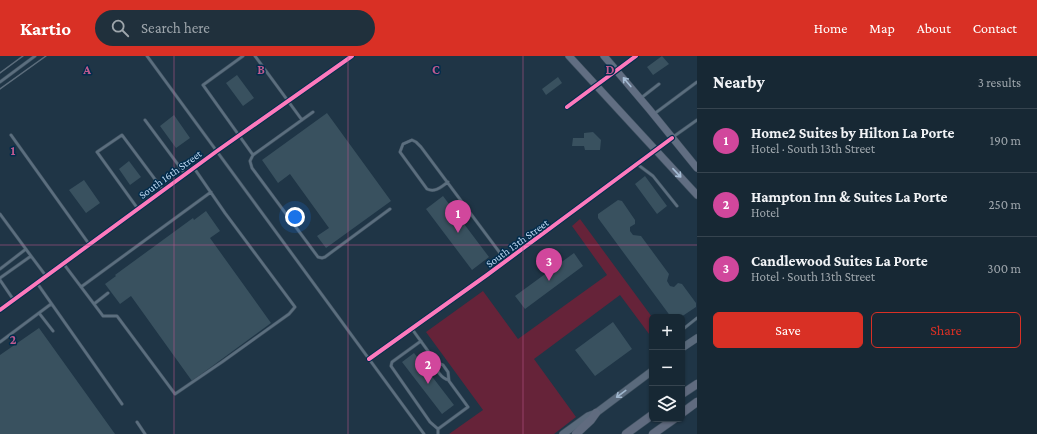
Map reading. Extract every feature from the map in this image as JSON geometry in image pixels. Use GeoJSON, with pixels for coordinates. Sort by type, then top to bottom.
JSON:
{"type":"FeatureCollection","features":[{"type":"Feature","properties":{"kind":"highway"},"geometry":{"type":"LineString","coordinates":[[685,392],[697,384]]}},
{"type":"Feature","properties":{"kind":"highway"},"geometry":{"type":"LineString","coordinates":[[685,411],[697,402]]}},
{"type":"Feature","properties":{"kind":"highway"},"geometry":{"type":"LineString","coordinates":[[576,434],[591,420],[596,413]]}},
{"type":"Feature","properties":{"kind":"highway"},"geometry":{"type":"LineString","coordinates":[[626,434],[649,418]]}},
{"type":"Feature","properties":{"kind":"highway"},"geometry":{"type":"LineString","coordinates":[[653,434],[670,422]]}},
{"type":"Feature","properties":{"kind":"main road"},"geometry":{"type":"LineString","coordinates":[[569,56],[697,195]]}},
{"type":"Feature","properties":{"kind":"main road"},"geometry":{"type":"LineString","coordinates":[[604,56],[654,114],[697,168]]}},
{"type":"Feature","properties":{"kind":"main road"},"geometry":{"type":"LineString","coordinates":[[685,346],[697,338]]}},
{"type":"Feature","properties":{"kind":"main road"},"geometry":{"type":"LineString","coordinates":[[563,434],[588,416],[596,413],[649,373]]}},
{"type":"Feature","properties":{"kind":"street","name":"South 16th Street"},"geometry":{"type":"LineString","coordinates":[[0,310],[185,174],[352,56]]}},
{"type":"Feature","properties":{"kind":"street"},"geometry":{"type":"LineString","coordinates":[[567,107],[636,56]]}},
{"type":"Feature","properties":{"kind":"street","name":"South 13th Street"},"geometry":{"type":"LineString","coordinates":[[369,359],[506,261],[672,138]]}},
{"type":"Feature","properties":{"kind":"lane"},"geometry":{"type":"LineString","coordinates":[[0,82],[35,56]]}},
{"type":"Feature","properties":{"kind":"lane"},"geometry":{"type":"LineString","coordinates":[[147,56],[424,434]]}},
{"type":"Feature","properties":{"kind":"lane"},"geometry":{"type":"LineString","coordinates":[[243,56],[203,86],[240,135],[253,155]]}},
{"type":"Feature","properties":{"kind":"lane"},"geometry":{"type":"LineString","coordinates":[[255,56],[302,120]]}},
{"type":"Feature","properties":{"kind":"lane"},"geometry":{"type":"LineString","coordinates":[[654,114],[697,82]]}},
{"type":"Feature","properties":{"kind":"lane"},"geometry":{"type":"LineString","coordinates":[[640,98],[659,84]]}},
{"type":"Feature","properties":{"kind":"lane"},"geometry":{"type":"LineString","coordinates":[[313,112],[253,155],[250,161],[252,168],[318,257],[325,257],[390,209]]}},
{"type":"Feature","properties":{"kind":"lane"},"geometry":{"type":"LineString","coordinates":[[146,120],[185,174]]}},
{"type":"Feature","properties":{"kind":"lane"},"geometry":{"type":"LineString","coordinates":[[672,138],[697,120]]}},
{"type":"Feature","properties":{"kind":"lane"},"geometry":{"type":"LineString","coordinates":[[10,135],[89,244]]}},
{"type":"Feature","properties":{"kind":"lane"},"geometry":{"type":"LineString","coordinates":[[138,209],[96,152],[122,135],[163,190]]}},
{"type":"Feature","properties":{"kind":"lane"},"geometry":{"type":"LineString","coordinates":[[448,182],[434,191],[427,189],[400,152],[404,144],[412,140],[416,142],[448,182],[506,261]]}},
{"type":"Feature","properties":{"kind":"lane"},"geometry":{"type":"LineString","coordinates":[[638,164],[652,176],[677,206]]}},
{"type":"Feature","properties":{"kind":"lane"},"geometry":{"type":"LineString","coordinates":[[63,263],[103,316],[117,316],[175,394],[289,314],[295,307],[194,168]]}},
{"type":"Feature","properties":{"kind":"lane"},"geometry":{"type":"LineString","coordinates":[[81,287],[211,192]]}},
{"type":"Feature","properties":{"kind":"lane"},"geometry":{"type":"LineString","coordinates":[[0,214],[46,276]]}},
{"type":"Feature","properties":{"kind":"lane"},"geometry":{"type":"LineString","coordinates":[[0,269],[26,249]]}},
{"type":"Feature","properties":{"kind":"lane"},"geometry":{"type":"LineString","coordinates":[[14,300],[0,279],[31,256]]}},
{"type":"Feature","properties":{"kind":"lane"},"geometry":{"type":"LineString","coordinates":[[36,283],[122,404]]}},
{"type":"Feature","properties":{"kind":"lane"},"geometry":{"type":"LineString","coordinates":[[94,304],[108,293]]}},
{"type":"Feature","properties":{"kind":"lane"},"geometry":{"type":"LineString","coordinates":[[0,342],[51,304]]}},
{"type":"Feature","properties":{"kind":"lane"},"geometry":{"type":"LineString","coordinates":[[39,313],[53,331]]}},
{"type":"Feature","properties":{"kind":"lane"},"geometry":{"type":"LineString","coordinates":[[685,328],[697,318]]}},
{"type":"Feature","properties":{"kind":"lane"},"geometry":{"type":"LineString","coordinates":[[412,328],[436,362],[436,367],[439,373],[443,378],[449,380]]}},
{"type":"Feature","properties":{"kind":"lane"},"geometry":{"type":"LineString","coordinates":[[421,341],[392,362],[391,366],[430,422],[438,429],[438,434]]}},
{"type":"Feature","properties":{"kind":"lane"},"geometry":{"type":"LineString","coordinates":[[436,362],[443,365],[448,372],[449,380],[468,407],[438,429]]}},
{"type":"Feature","properties":{"kind":"lane"},"geometry":{"type":"LineString","coordinates":[[137,422],[145,434]]}},
{"type":"Feature","properties":{"kind":"shaded area"},"geometry":{"type":"Polygon","coordinates":[[[580,219],[650,314],[649,334],[620,295],[534,359],[576,417],[554,434],[449,434],[483,410],[426,332],[483,291],[518,339],[607,275],[572,226],[580,219]]]}},
{"type":"Feature","properties":{"kind":"building"},"geometry":{"type":"Polygon","coordinates":[[[662,56],[669,64],[653,75],[647,67],[662,56]]]}},
{"type":"Feature","properties":{"kind":"building"},"geometry":{"type":"Polygon","coordinates":[[[237,75],[254,98],[243,106],[226,83],[237,75]]]}},
{"type":"Feature","properties":{"kind":"building"},"geometry":{"type":"Polygon","coordinates":[[[558,77],[562,83],[546,95],[542,89],[558,77]]]}},
{"type":"Feature","properties":{"kind":"building"},"geometry":{"type":"Polygon","coordinates":[[[327,113],[391,201],[326,248],[317,236],[329,228],[290,174],[278,183],[262,160],[327,113]]]}},
{"type":"Feature","properties":{"kind":"building"},"geometry":{"type":"Polygon","coordinates":[[[174,115],[190,138],[176,148],[160,126],[174,115]]]}},
{"type":"Feature","properties":{"kind":"building"},"geometry":{"type":"Polygon","coordinates":[[[593,132],[601,140],[600,150],[585,150],[584,146],[572,146],[573,138],[584,138],[584,133],[593,132]]]}},
{"type":"Feature","properties":{"kind":"building"},"geometry":{"type":"Polygon","coordinates":[[[129,161],[141,177],[130,185],[119,169],[129,161]]]}},
{"type":"Feature","properties":{"kind":"building"},"geometry":{"type":"Polygon","coordinates":[[[645,176],[667,206],[657,214],[635,184],[645,176]]]}},
{"type":"Feature","properties":{"kind":"building"},"geometry":{"type":"Polygon","coordinates":[[[84,180],[100,203],[86,213],[69,190],[84,180]]]}},
{"type":"Feature","properties":{"kind":"building"},"geometry":{"type":"Polygon","coordinates":[[[443,196],[489,257],[472,270],[426,209],[443,196]]]}},
{"type":"Feature","properties":{"kind":"building"},"geometry":{"type":"Polygon","coordinates":[[[618,200],[622,201],[635,220],[635,224],[630,227],[630,231],[633,235],[641,236],[669,274],[667,281],[670,286],[674,287],[678,283],[682,284],[696,303],[696,307],[685,314],[669,314],[598,218],[598,214],[618,200]]]}},
{"type":"Feature","properties":{"kind":"building"},"geometry":{"type":"Polygon","coordinates":[[[206,211],[220,231],[210,238],[271,323],[192,381],[131,296],[120,304],[105,284],[116,276],[115,275],[193,218],[194,220],[206,211]]]}},
{"type":"Feature","properties":{"kind":"building"},"geometry":{"type":"Polygon","coordinates":[[[574,253],[583,266],[525,309],[515,296],[574,253]]]}},
{"type":"Feature","properties":{"kind":"building"},"geometry":{"type":"Polygon","coordinates":[[[613,322],[632,349],[595,376],[575,350],[613,322]]]}},
{"type":"Feature","properties":{"kind":"building"},"geometry":{"type":"Polygon","coordinates":[[[39,328],[115,434],[0,434],[0,355],[39,328]]]}},
{"type":"Feature","properties":{"kind":"building"},"geometry":{"type":"Polygon","coordinates":[[[414,353],[454,405],[442,414],[402,362],[414,353]]]}},
{"type":"Feature","properties":{"kind":"railway"},"geometry":{"type":"LineString","coordinates":[[0,73],[23,56]]}},
{"type":"Feature","properties":{"kind":"railway"},"geometry":{"type":"LineString","coordinates":[[0,89],[46,56]]}},
{"type":"Feature","properties":{"kind":"cycle path"},"geometry":{"type":"LineString","coordinates":[[0,310],[217,151],[352,56]]}},
{"type":"Feature","properties":{"kind":"cycle path"},"geometry":{"type":"LineString","coordinates":[[567,107],[636,56]]}},
{"type":"Feature","properties":{"kind":"cycle path"},"geometry":{"type":"LineString","coordinates":[[369,359],[487,275],[672,138]]}},
{"type":"Feature","properties":{"kind":"place","name":"Home2 Suites by Hilton La Porte"},"geometry":{"type":"Point","coordinates":[458,233]}},
{"type":"Feature","properties":{"kind":"place","name":"Candlewood Suites La Porte"},"geometry":{"type":"Point","coordinates":[549,281]}},
{"type":"Feature","properties":{"kind":"place","name":"Hampton Inn & Suites La Porte"},"geometry":{"type":"Point","coordinates":[428,384]}}]}
